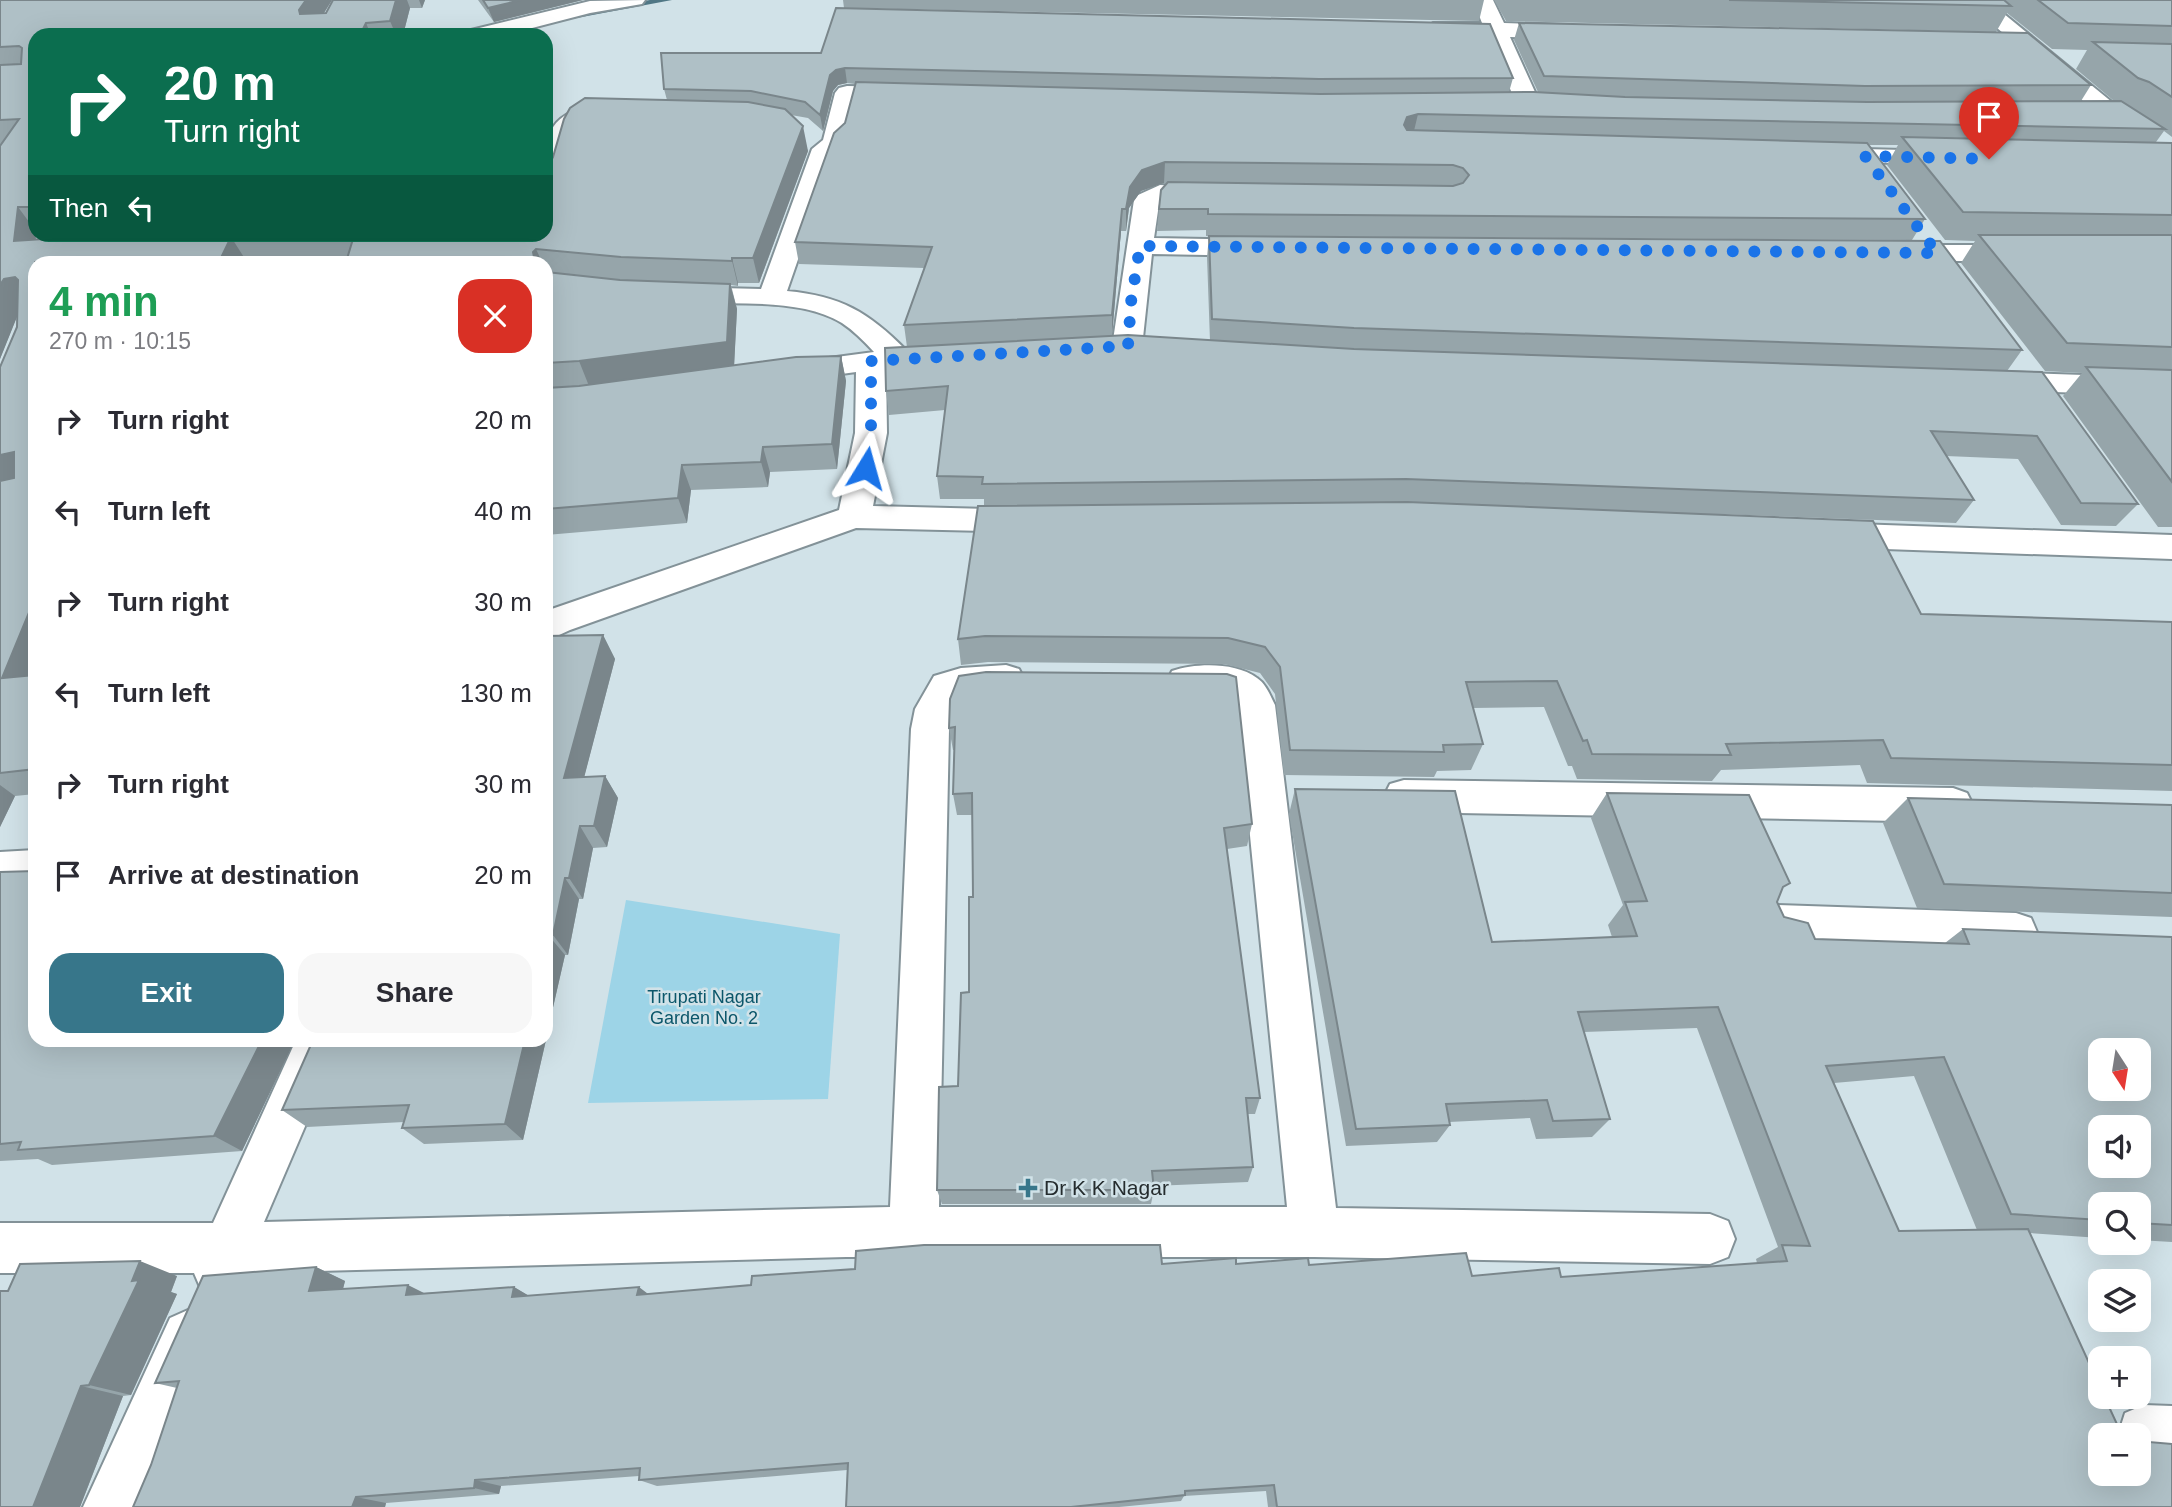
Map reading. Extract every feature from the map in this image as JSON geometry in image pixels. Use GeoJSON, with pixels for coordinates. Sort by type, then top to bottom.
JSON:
{"type":"FeatureCollection","features":[{"type":"Feature","properties":{"kind":"street"},"geometry":{"type":"LineString","coordinates":[[508,28],[590,7],[635,0]]}},
{"type":"Feature","properties":{"kind":"street"},"geometry":{"type":"LineString","coordinates":[[1483,0],[1528,103]]}},
{"type":"Feature","properties":{"kind":"street"},"geometry":{"type":"LineString","coordinates":[[1974,0],[2110,112],[2131,123]]}},
{"type":"Feature","properties":{"kind":"street"},"geometry":{"type":"LineString","coordinates":[[1426,28],[1588,33]]}},
{"type":"Feature","properties":{"kind":"street"},"geometry":{"type":"LineString","coordinates":[[1996,42],[2023,42]]}},
{"type":"Feature","properties":{"kind":"street"},"geometry":{"type":"LineString","coordinates":[[2044,59],[2082,60]]}},
{"type":"Feature","properties":{"kind":"street"},"geometry":{"type":"LineString","coordinates":[[771,298],[816,143],[834,144],[847,93],[929,95]]}},
{"type":"Feature","properties":{"kind":"street"},"geometry":{"type":"LineString","coordinates":[[1502,103],[1554,104]]}},
{"type":"Feature","properties":{"kind":"street"},"geometry":{"type":"LineString","coordinates":[[2070,112],[2110,112]]}},
{"type":"Feature","properties":{"kind":"street"},"geometry":{"type":"LineString","coordinates":[[553,158],[558,140],[568,121],[582,114],[617,113]]}},
{"type":"Feature","properties":{"kind":"street"},"geometry":{"type":"LineString","coordinates":[[1798,154],[1963,158]]}},
{"type":"Feature","properties":{"kind":"street"},"geometry":{"type":"LineString","coordinates":[[1865,156],[1889,188]]}},
{"type":"Feature","properties":{"kind":"street"},"geometry":{"type":"LineString","coordinates":[[1129,347],[1131,302],[1147,200],[1160,193],[1243,194]]}},
{"type":"Feature","properties":{"kind":"street"},"geometry":{"type":"LineString","coordinates":[[1913,221],[1961,285]]}},
{"type":"Feature","properties":{"kind":"street"},"geometry":{"type":"LineString","coordinates":[[1140,246],[1287,248]]}},
{"type":"Feature","properties":{"kind":"street"},"geometry":{"type":"LineString","coordinates":[[1869,252],[2048,253]]}},
{"type":"Feature","properties":{"kind":"street"},"geometry":{"type":"LineString","coordinates":[[651,294],[809,302],[847,314],[869,329],[885,360],[866,468],[854,517]]}},
{"type":"Feature","properties":{"kind":"street"},"geometry":{"type":"LineString","coordinates":[[2010,350],[2057,415]]}},
{"type":"Feature","properties":{"kind":"street"},"geometry":{"type":"LineString","coordinates":[[763,376],[885,360],[964,355]]}},
{"type":"Feature","properties":{"kind":"street"},"geometry":{"type":"LineString","coordinates":[[1965,381],[2172,387]]}},
{"type":"Feature","properties":{"kind":"street"},"geometry":{"type":"LineString","coordinates":[[2127,514],[2161,547]]}},
{"type":"Feature","properties":{"kind":"street"},"geometry":{"type":"LineString","coordinates":[[553,624],[854,517],[1059,521]]}},
{"type":"Feature","properties":{"kind":"street"},"geometry":{"type":"LineString","coordinates":[[1794,534],[2161,547]]}},
{"type":"Feature","properties":{"kind":"street"},"geometry":{"type":"LineString","coordinates":[[914,1233],[930,729],[934,709],[947,686],[961,682],[1044,680]]}},
{"type":"Feature","properties":{"kind":"street"},"geometry":{"type":"LineString","coordinates":[[1141,681],[1224,681],[1246,686],[1253,694],[1314,1232]]}},
{"type":"Feature","properties":{"kind":"street"},"geometry":{"type":"LineString","coordinates":[[1266,794],[1308,794]]}},
{"type":"Feature","properties":{"kind":"street"},"geometry":{"type":"LineString","coordinates":[[1364,795],[1991,806]]}},
{"type":"Feature","properties":{"kind":"street"},"geometry":{"type":"LineString","coordinates":[[0,870],[28,868]]}},
{"type":"Feature","properties":{"kind":"street"},"geometry":{"type":"LineString","coordinates":[[1778,924],[2052,933]]}},
{"type":"Feature","properties":{"kind":"street"},"geometry":{"type":"LineString","coordinates":[[111,1507],[316,1047]]}},
{"type":"Feature","properties":{"kind":"street"},"geometry":{"type":"LineString","coordinates":[[0,1248],[227,1248],[846,1233],[1314,1232],[1710,1239]]}},
{"type":"Feature","properties":{"kind":"green space","name":"Tirupati Nagar Garden No. 2"},"geometry":{"type":"Polygon","coordinates":[[[626,900],[840,934],[828,1099],[588,1103],[626,900]]]}},
{"type":"Feature","properties":{"kind":"building"},"geometry":{"type":"Polygon","coordinates":[[[0,0],[306,0],[299,10],[300,14],[326,13],[333,0],[396,0],[390,21],[366,23],[364,28],[28,28],[28,207],[18,207],[14,241],[229,242],[222,256],[28,256],[28,615],[2,678],[28,676],[28,770],[0,773],[0,481],[14,478],[14,452],[0,455],[0,367],[17,327],[18,280],[15,277],[4,279],[0,285],[0,146],[19,119],[0,120],[0,65],[21,64],[22,48],[0,47],[0,0]]]}},
{"type":"Feature","properties":{"kind":"building"},"geometry":{"type":"Polygon","coordinates":[[[483,0],[521,0],[488,8],[483,0]]]}},
{"type":"Feature","properties":{"kind":"building"},"geometry":{"type":"Polygon","coordinates":[[[1729,0],[2004,0],[2011,6],[1729,0]]]}},
{"type":"Feature","properties":{"kind":"building"},"geometry":{"type":"Polygon","coordinates":[[[2038,0],[2172,0],[2172,26],[2068,23],[2038,0]]]}},
{"type":"Feature","properties":{"kind":"building"},"geometry":{"type":"Polygon","coordinates":[[[836,8],[1490,24],[1513,78],[1319,79],[845,68],[830,75],[820,115],[805,102],[751,91],[664,89],[661,53],[821,53],[836,8]]]}},
{"type":"Feature","properties":{"kind":"building"},"geometry":{"type":"Polygon","coordinates":[[[1519,23],[2028,33],[2091,85],[1865,86],[1544,76],[1519,23]]]}},
{"type":"Feature","properties":{"kind":"building"},"geometry":{"type":"Polygon","coordinates":[[[2093,42],[2172,44],[2172,97],[2138,78],[2093,42]]]}},
{"type":"Feature","properties":{"kind":"building"},"geometry":{"type":"Polygon","coordinates":[[[856,82],[1320,94],[1534,92],[1625,97],[1867,102],[2121,101],[2165,129],[1418,114],[1407,117],[1404,125],[1407,130],[1867,143],[1925,219],[1208,214],[1208,209],[1159,209],[1161,190],[1168,182],[1453,186],[1463,183],[1469,175],[1463,168],[1453,165],[1165,162],[1142,170],[1130,187],[1126,209],[1122,209],[1112,315],[904,325],[932,247],[795,242],[834,133],[845,123],[856,82]]]}},
{"type":"Feature","properties":{"kind":"building"},"geometry":{"type":"Polygon","coordinates":[[[585,98],[748,102],[785,109],[803,126],[753,258],[732,258],[732,261],[621,257],[536,249],[534,256],[348,256],[352,242],[553,242],[553,157],[564,119],[570,108],[585,98]]]}},
{"type":"Feature","properties":{"kind":"building"},"geometry":{"type":"Polygon","coordinates":[[[1902,137],[2172,143],[2172,215],[1963,212],[1902,137]]]}},
{"type":"Feature","properties":{"kind":"building"},"geometry":{"type":"Polygon","coordinates":[[[1979,235],[2172,235],[2172,347],[2067,343],[1979,235]]]}},
{"type":"Feature","properties":{"kind":"building"},"geometry":{"type":"Polygon","coordinates":[[[1209,236],[1940,241],[2022,350],[1354,328],[1212,319],[1209,236]]]}},
{"type":"Feature","properties":{"kind":"building"},"geometry":{"type":"Polygon","coordinates":[[[553,273],[620,280],[730,284],[727,342],[553,363],[553,273]]]}},
{"type":"Feature","properties":{"kind":"building"},"geometry":{"type":"Polygon","coordinates":[[[1128,335],[1354,349],[2042,372],[2138,504],[2081,503],[2037,436],[1931,431],[1974,500],[1406,479],[982,484],[983,477],[937,476],[948,386],[886,391],[885,348],[1128,335]]]}},
{"type":"Feature","properties":{"kind":"building"},"geometry":{"type":"Polygon","coordinates":[[[841,356],[832,444],[763,447],[761,462],[682,465],[678,498],[553,508],[553,388],[796,357],[841,356]]]}},
{"type":"Feature","properties":{"kind":"building"},"geometry":{"type":"Polygon","coordinates":[[[2086,367],[2172,370],[2172,482],[2086,367]]]}},
{"type":"Feature","properties":{"kind":"building"},"geometry":{"type":"Polygon","coordinates":[[[1407,502],[1873,521],[1921,614],[2172,622],[2172,765],[1891,758],[1883,740],[1726,744],[1731,755],[1592,754],[1587,740],[1583,741],[1557,681],[1466,682],[1483,744],[1443,745],[1444,752],[1290,750],[1280,667],[1265,647],[1228,638],[985,636],[958,639],[978,506],[1407,502]]]}},
{"type":"Feature","properties":{"kind":"building"},"geometry":{"type":"Polygon","coordinates":[[[603,635],[564,778],[605,776],[594,826],[580,826],[553,935],[553,636],[603,635]]]}},
{"type":"Feature","properties":{"kind":"building"},"geometry":{"type":"Polygon","coordinates":[[[986,672],[1227,674],[1236,677],[1252,824],[1224,828],[1260,1098],[1246,1098],[1253,1167],[1152,1171],[1154,1190],[937,1190],[939,1087],[958,1086],[961,993],[969,992],[969,897],[973,897],[972,793],[953,794],[955,727],[949,728],[950,699],[959,676],[986,672]]]}},
{"type":"Feature","properties":{"kind":"building"},"geometry":{"type":"Polygon","coordinates":[[[1295,789],[1455,791],[1492,942],[1637,936],[1625,902],[1647,901],[1607,793],[1749,795],[1790,883],[1783,887],[1777,902],[1784,917],[1808,923],[1815,939],[1969,944],[1963,929],[2172,937],[2172,1225],[2151,1224],[2151,1192],[2088,1192],[2088,1219],[2011,1214],[1944,1057],[1826,1066],[1899,1231],[2028,1229],[2088,1361],[2088,1409],[2110,1409],[2116,1423],[2088,1423],[2088,1486],[2151,1486],[2151,1442],[2172,1444],[2172,1507],[1277,1507],[1274,1485],[1185,1491],[1185,1495],[1071,1507],[846,1507],[848,1463],[639,1480],[640,1468],[475,1480],[474,1488],[356,1497],[352,1507],[133,1507],[151,1465],[179,1381],[155,1383],[203,1276],[316,1267],[309,1291],[408,1285],[406,1295],[514,1287],[512,1297],[639,1287],[637,1295],[751,1285],[752,1276],[855,1269],[856,1251],[924,1245],[1160,1245],[1162,1264],[1236,1258],[1236,1264],[1308,1258],[1309,1265],[1466,1253],[1472,1276],[1559,1268],[1561,1277],[1787,1261],[1782,1245],[1810,1246],[1718,1007],[1578,1012],[1610,1119],[1553,1121],[1547,1100],[1446,1104],[1450,1125],[1356,1129],[1295,789]]]}},
{"type":"Feature","properties":{"kind":"building"},"geometry":{"type":"Polygon","coordinates":[[[1908,798],[2172,805],[2172,893],[1944,884],[1908,798]]]}},
{"type":"Feature","properties":{"kind":"building"},"geometry":{"type":"Polygon","coordinates":[[[28,871],[28,1047],[258,1047],[214,1136],[18,1150],[21,1142],[0,1144],[0,872],[28,871]]]}},
{"type":"Feature","properties":{"kind":"building"},"geometry":{"type":"Polygon","coordinates":[[[310,1047],[523,1047],[505,1124],[402,1128],[409,1105],[282,1110],[310,1047]]]}},
{"type":"Feature","properties":{"kind":"building"},"geometry":{"type":"Polygon","coordinates":[[[140,1261],[132,1281],[139,1280],[89,1385],[81,1386],[33,1507],[0,1507],[0,1291],[8,1291],[20,1264],[140,1261]]]}},
{"type":"Feature","properties":{"kind":"waterway"},"geometry":{"type":"LineString","coordinates":[[530,28],[548,20],[667,0]]}},
{"type":"Feature","properties":{"kind":"place","name":"Dr K K Nagar"},"geometry":{"type":"Point","coordinates":[1028,1188]}},
{"type":"Feature","properties":{"kind":"route"},"geometry":{"type":"LineString","coordinates":[[866,468],[871,433],[871,361],[1128,346],[1131,302],[1140,246],[1937,253],[1865,156],[1989,159]]}}]}
